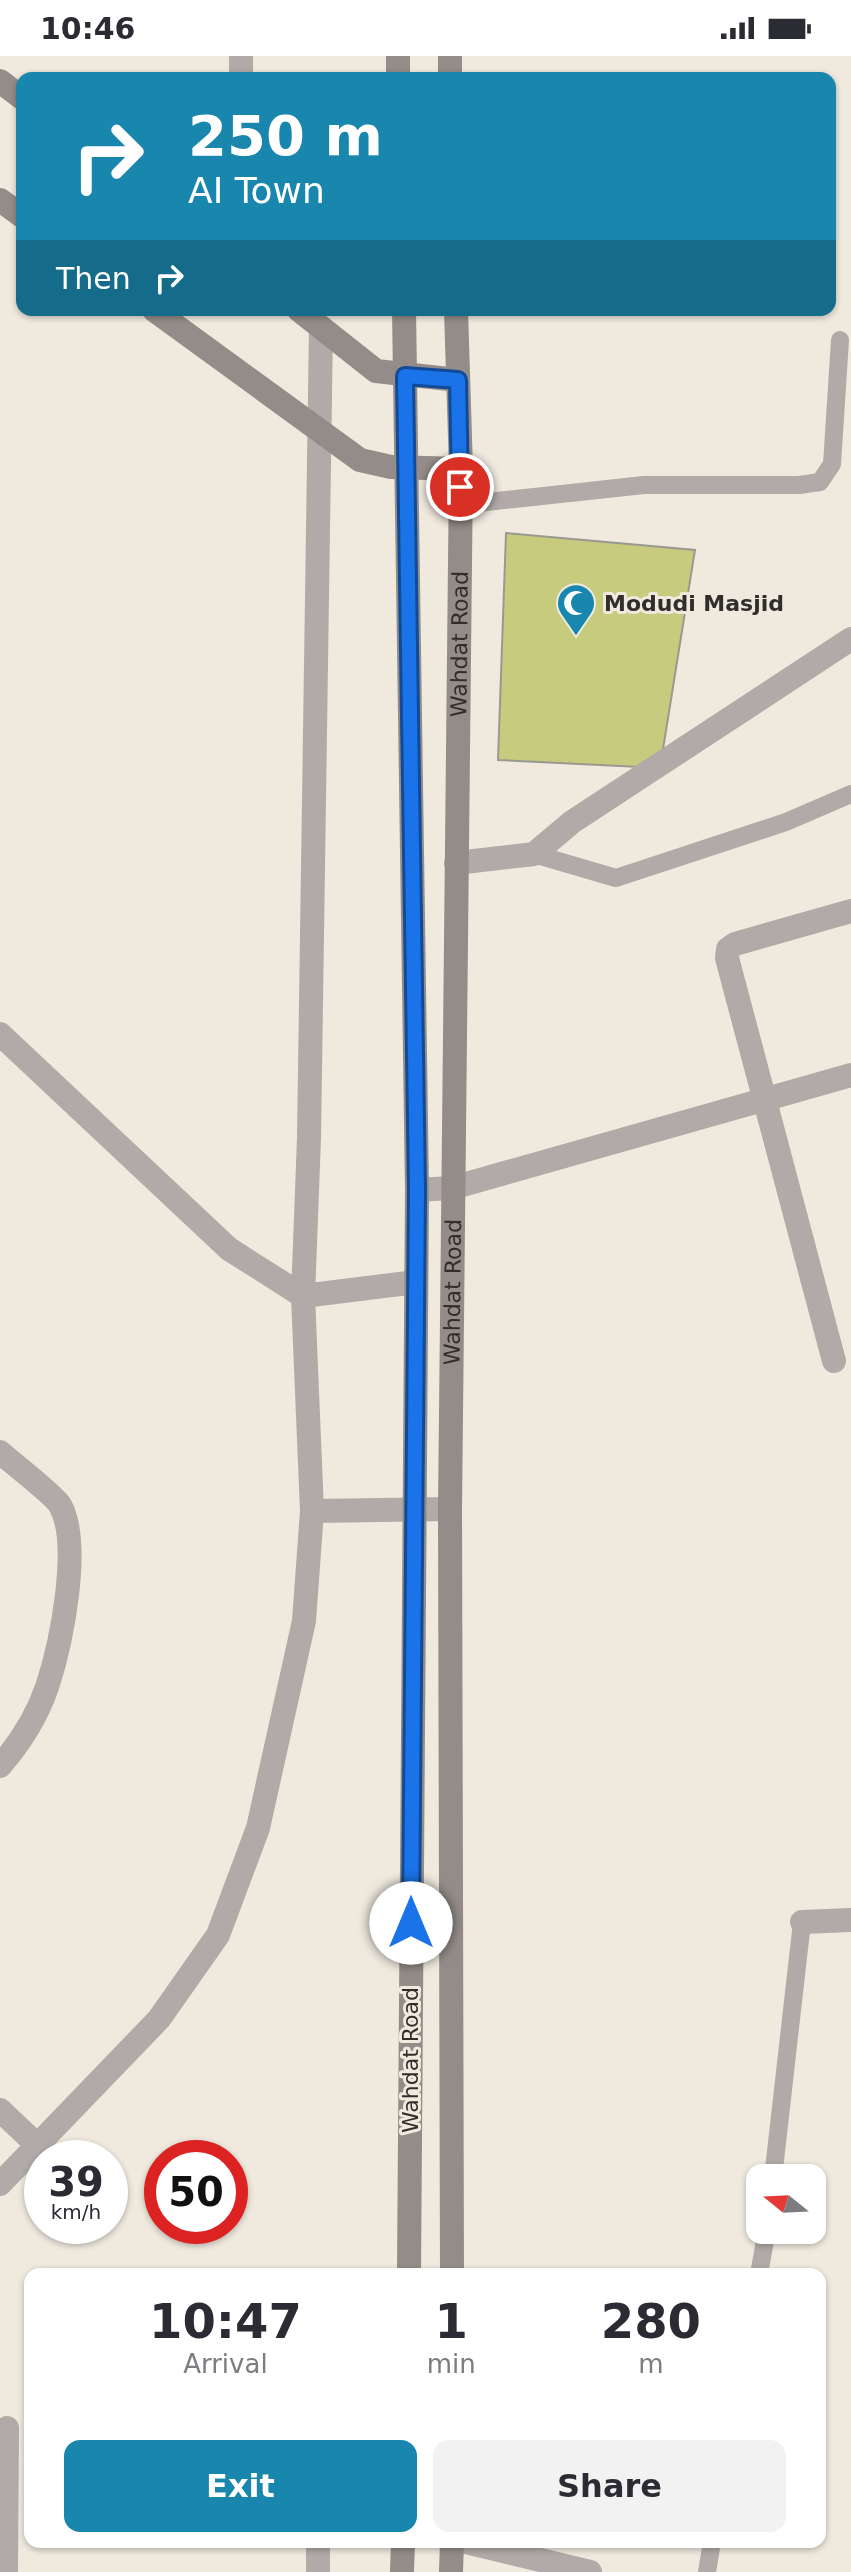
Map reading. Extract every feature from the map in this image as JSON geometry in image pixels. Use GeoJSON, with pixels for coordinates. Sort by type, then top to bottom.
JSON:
{"type":"FeatureCollection","features":[{"type":"Feature","properties":{"kind":"main road"},"geometry":{"type":"LineString","coordinates":[[0,81],[16,93]]}},
{"type":"Feature","properties":{"kind":"main road"},"geometry":{"type":"LineString","coordinates":[[162,316],[360,460],[372,464],[461,469]]}},
{"type":"Feature","properties":{"kind":"main road"},"geometry":{"type":"LineString","coordinates":[[307,316],[376,371],[458,380]]}},
{"type":"Feature","properties":{"kind":"main road","name":"Wahdat Road"},"geometry":{"type":"LineString","coordinates":[[404,316],[417,1190],[409,2268]]}},
{"type":"Feature","properties":{"kind":"main road","name":"Wahdat Road"},"geometry":{"type":"LineString","coordinates":[[452,2268],[450,1509],[461,469],[456,316]]}},
{"type":"Feature","properties":{"kind":"main road"},"geometry":{"type":"LineString","coordinates":[[402,2572],[403,2548]]}},
{"type":"Feature","properties":{"kind":"main road"},"geometry":{"type":"LineString","coordinates":[[451,2572],[452,2548]]}},
{"type":"Feature","properties":{"kind":"street"},"geometry":{"type":"LineString","coordinates":[[40,2140],[159,2019],[218,1935],[258,1828],[304,1621],[312,1511],[303,1296],[309,1107],[321,327]]}},
{"type":"Feature","properties":{"kind":"street"},"geometry":{"type":"LineString","coordinates":[[456,863],[534,854],[572,822],[851,639]]}},
{"type":"Feature","properties":{"kind":"street"},"geometry":{"type":"LineString","coordinates":[[834,1361],[727,958],[728,949],[735,944],[851,911]]}},
{"type":"Feature","properties":{"kind":"street"},"geometry":{"type":"LineString","coordinates":[[0,1034],[229,1249],[303,1296],[416,1282]]}},
{"type":"Feature","properties":{"kind":"street"},"geometry":{"type":"LineString","coordinates":[[417,1190],[452,1188],[851,1075]]}},
{"type":"Feature","properties":{"kind":"street"},"geometry":{"type":"LineString","coordinates":[[0,1452],[59,1504],[71,1544],[65,1605],[47,1687],[21,1741],[0,1766]]}},
{"type":"Feature","properties":{"kind":"street"},"geometry":{"type":"LineString","coordinates":[[312,1511],[450,1509]]}},
{"type":"Feature","properties":{"kind":"street"},"geometry":{"type":"LineString","coordinates":[[802,1922],[851,1920]]}},
{"type":"Feature","properties":{"kind":"street"},"geometry":{"type":"LineString","coordinates":[[0,2110],[32,2140]]}},
{"type":"Feature","properties":{"kind":"street"},"geometry":{"type":"LineString","coordinates":[[0,2184],[24,2157]]}},
{"type":"Feature","properties":{"kind":"street"},"geometry":{"type":"LineString","coordinates":[[6,2572],[12,2424]]}},
{"type":"Feature","properties":{"kind":"street"},"geometry":{"type":"LineString","coordinates":[[318,2548],[318,2572]]}},
{"type":"Feature","properties":{"kind":"street"},"geometry":{"type":"LineString","coordinates":[[491,2548],[590,2572]]}},
{"type":"Feature","properties":{"kind":"lane"},"geometry":{"type":"LineString","coordinates":[[460,505],[644,485],[787,485],[820,482],[832,464],[840,340]]}},
{"type":"Feature","properties":{"kind":"lane"},"geometry":{"type":"LineString","coordinates":[[534,854],[616,878],[786,822],[851,794]]}},
{"type":"Feature","properties":{"kind":"lane"},"geometry":{"type":"LineString","coordinates":[[775,2164],[802,1922]]}},
{"type":"Feature","properties":{"kind":"lane"},"geometry":{"type":"LineString","coordinates":[[760,2268],[764,2244]]}},
{"type":"Feature","properties":{"kind":"lane"},"geometry":{"type":"LineString","coordinates":[[707,2572],[711,2548]]}},
{"type":"Feature","properties":{"kind":"building"},"geometry":{"type":"Polygon","coordinates":[[[506,533],[695,550],[660,768],[498,760],[506,533]]]}},
{"type":"Feature","properties":{"kind":"place","name":"Modudi Masjid"},"geometry":{"type":"Point","coordinates":[576,637]}},
{"type":"Feature","properties":{"kind":"route"},"geometry":{"type":"LineString","coordinates":[[411,1923],[417,1190],[405,376],[458,380],[460,487]]}}]}
